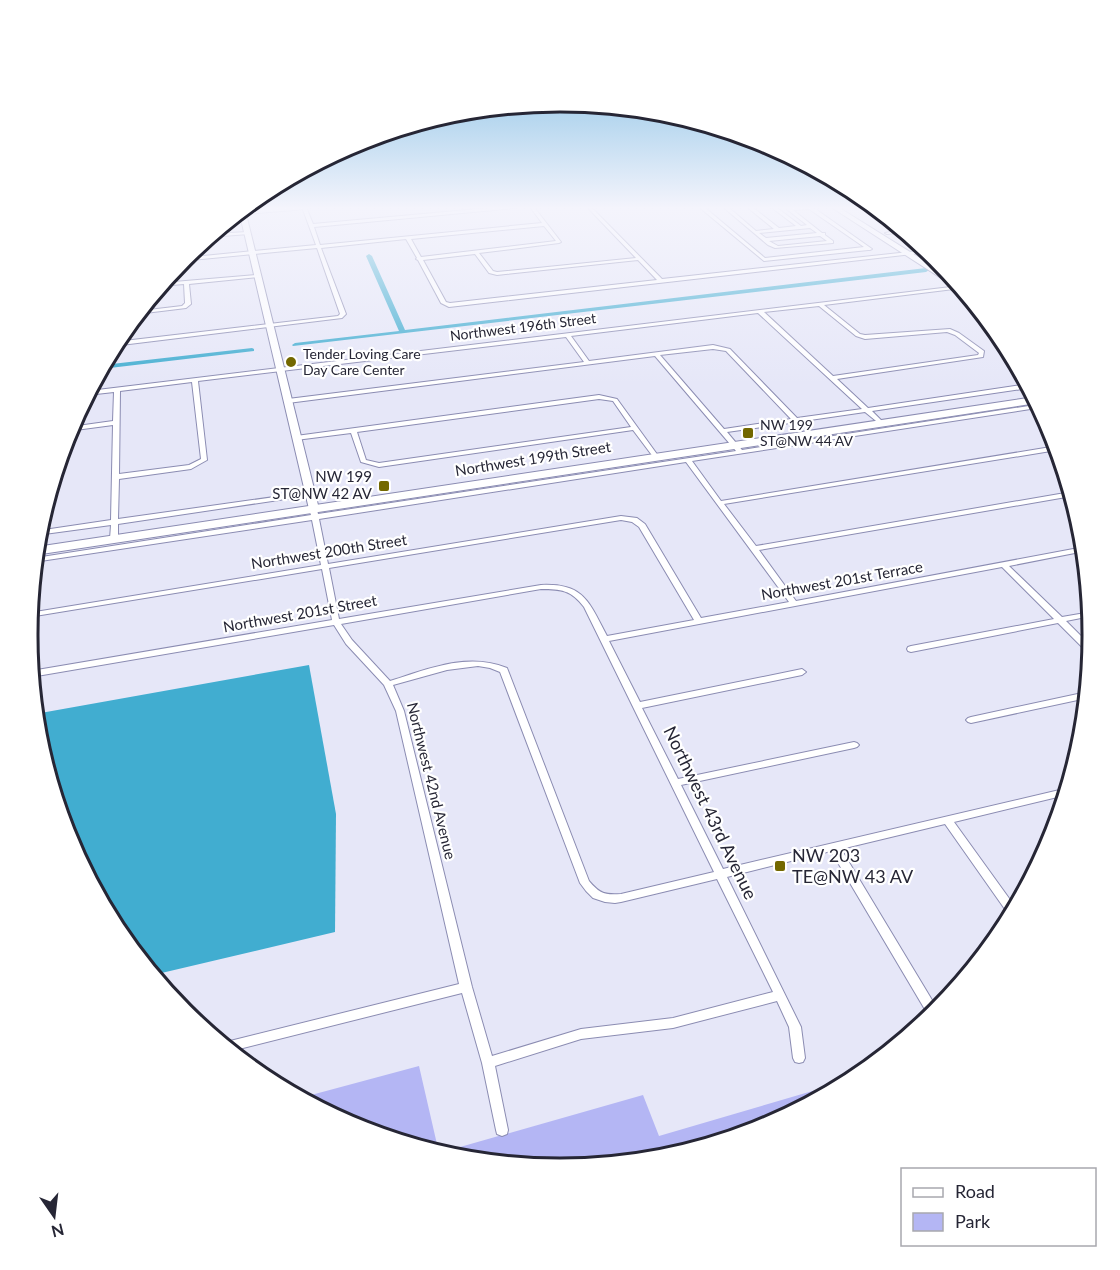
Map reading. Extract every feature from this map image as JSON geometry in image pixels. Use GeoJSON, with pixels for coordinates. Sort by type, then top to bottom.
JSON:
{"type":"FeatureCollection","features":[{"type":"Feature","properties":{"kind":"main road","name":"Northwest 199th Street"},"geometry":{"type":"LineString","coordinates":[[47,540],[313,505],[732,442],[874,417],[1027,401]]}},
{"type":"Feature","properties":{"kind":"main road","name":"Northwest 199th Street"},"geometry":{"type":"LineString","coordinates":[[45,548],[114,530]]}},
{"type":"Feature","properties":{"kind":"street","name":"Northwest 42nd Avenue"},"geometry":{"type":"LineString","coordinates":[[255,266],[313,505],[336,622],[349,642],[388,684],[400,711],[466,987],[488,1063],[502,1130]]}},
{"type":"Feature","properties":{"kind":"street"},"geometry":{"type":"LineString","coordinates":[[128,342],[340,317],[343,314],[325,266]]}},
{"type":"Feature","properties":{"kind":"street"},"geometry":{"type":"LineString","coordinates":[[422,266],[444,303],[449,305],[798,266]]}},
{"type":"Feature","properties":{"kind":"street"},"geometry":{"type":"LineString","coordinates":[[487,266],[491,272],[497,274],[568,266]]}},
{"type":"Feature","properties":{"kind":"street"},"geometry":{"type":"LineString","coordinates":[[646,266],[662,282]]}},
{"type":"Feature","properties":{"kind":"street"},"geometry":{"type":"LineString","coordinates":[[173,284],[257,276]]}},
{"type":"Feature","properties":{"kind":"street"},"geometry":{"type":"LineString","coordinates":[[149,312],[184,307],[188,304],[186,283]]}},
{"type":"Feature","properties":{"kind":"street","name":"Northwest 196th Street"},"geometry":{"type":"LineString","coordinates":[[98,392],[951,288]]}},
{"type":"Feature","properties":{"kind":"street"},"geometry":{"type":"LineString","coordinates":[[820,304],[858,335],[865,337],[948,330],[982,351],[981,356],[832,378]]}},
{"type":"Feature","properties":{"kind":"street"},"geometry":{"type":"LineString","coordinates":[[759,311],[874,417]]}},
{"type":"Feature","properties":{"kind":"street"},"geometry":{"type":"LineString","coordinates":[[567,334],[588,363]]}},
{"type":"Feature","properties":{"kind":"street"},"geometry":{"type":"LineString","coordinates":[[288,401],[713,347],[728,350],[795,420]]}},
{"type":"Feature","properties":{"kind":"street"},"geometry":{"type":"LineString","coordinates":[[656,354],[732,442]]}},
{"type":"Feature","properties":{"kind":"street"},"geometry":{"type":"LineString","coordinates":[[115,477],[191,467],[204,460],[195,380]]}},
{"type":"Feature","properties":{"kind":"street"},"geometry":{"type":"LineString","coordinates":[[44,558],[313,505],[688,461],[732,442],[795,420],[874,417],[1020,388]]}},
{"type":"Feature","properties":{"kind":"street"},"geometry":{"type":"LineString","coordinates":[[48,533],[114,530],[117,389]]}},
{"type":"Feature","properties":{"kind":"street"},"geometry":{"type":"LineString","coordinates":[[296,438],[599,397],[615,400],[654,453]]}},
{"type":"Feature","properties":{"kind":"street"},"geometry":{"type":"LineString","coordinates":[[732,442],[1027,401]]}},
{"type":"Feature","properties":{"kind":"street"},"geometry":{"type":"LineString","coordinates":[[80,427],[116,423]]}},
{"type":"Feature","properties":{"kind":"street"},"geometry":{"type":"LineString","coordinates":[[353,430],[363,461],[379,465],[635,428]]}},
{"type":"Feature","properties":{"kind":"street"},"geometry":{"type":"LineString","coordinates":[[720,503],[1048,449]]}},
{"type":"Feature","properties":{"kind":"street"},"geometry":{"type":"LineString","coordinates":[[688,461],[794,603]]}},
{"type":"Feature","properties":{"kind":"street"},"geometry":{"type":"LineString","coordinates":[[754,549],[1064,495]]}},
{"type":"Feature","properties":{"kind":"street","name":"Northwest 200th Street"},"geometry":{"type":"LineString","coordinates":[[39,613],[621,519],[633,520]]}},
{"type":"Feature","properties":{"kind":"street"},"geometry":{"type":"LineString","coordinates":[[633,520],[642,526],[699,621]]}},
{"type":"Feature","properties":{"kind":"street","name":"Northwest 201st Terrace"},"geometry":{"type":"LineString","coordinates":[[604,639],[1075,551]]}},
{"type":"Feature","properties":{"kind":"street"},"geometry":{"type":"LineString","coordinates":[[1004,565],[1082,642]]}},
{"type":"Feature","properties":{"kind":"street","name":"Northwest 201st Street"},"geometry":{"type":"LineString","coordinates":[[39,673],[541,587],[552,586],[573,590]]}},
{"type":"Feature","properties":{"kind":"street","name":"Northwest 43rd Avenue"},"geometry":{"type":"LineString","coordinates":[[573,590],[584,601],[604,639],[780,994],[795,1027],[799,1058]]}},
{"type":"Feature","properties":{"kind":"street"},"geometry":{"type":"LineString","coordinates":[[911,650],[1081,616]]}},
{"type":"Feature","properties":{"kind":"street"},"geometry":{"type":"LineString","coordinates":[[388,684],[477,662],[494,664],[504,670],[585,883],[595,896],[604,899],[621,898],[947,820],[1057,796]]}},
{"type":"Feature","properties":{"kind":"street"},"geometry":{"type":"LineString","coordinates":[[636,706],[802,672]]}},
{"type":"Feature","properties":{"kind":"street"},"geometry":{"type":"LineString","coordinates":[[970,720],[1079,697]]}},
{"type":"Feature","properties":{"kind":"street"},"geometry":{"type":"LineString","coordinates":[[675,783],[854,745]]}},
{"type":"Feature","properties":{"kind":"street"},"geometry":{"type":"LineString","coordinates":[[947,820],[1007,904]]}},
{"type":"Feature","properties":{"kind":"street"},"geometry":{"type":"LineString","coordinates":[[834,847],[928,1005]]}},
{"type":"Feature","properties":{"kind":"street"},"geometry":{"type":"LineString","coordinates":[[235,1045],[466,987]]}},
{"type":"Feature","properties":{"kind":"street"},"geometry":{"type":"LineString","coordinates":[[488,1063],[581,1034],[673,1023],[780,994]]}},
{"type":"Feature","properties":{"kind":"green space"},"geometry":{"type":"Polygon","coordinates":[[[419,1066],[437,1142],[360,1118],[312,1095],[419,1066]]]}},
{"type":"Feature","properties":{"kind":"green space"},"geometry":{"type":"Polygon","coordinates":[[[816,1090],[791,1104],[728,1130],[695,1140],[628,1153],[560,1158],[492,1153],[459,1147],[643,1095],[659,1136],[816,1090]]]}},
{"type":"Feature","properties":{"kind":"shaded area"},"geometry":{"type":"Polygon","coordinates":[[[309,665],[336,814],[335,932],[161,973],[145,953],[108,896],[77,835],[55,770],[44,712],[309,665]]]}},
{"type":"Feature","properties":{"kind":"waterway"},"geometry":{"type":"LineString","coordinates":[[374,266],[403,332]]}},
{"type":"Feature","properties":{"kind":"waterway"},"geometry":{"type":"LineString","coordinates":[[295,345],[926,270]]}},
{"type":"Feature","properties":{"kind":"waterway"},"geometry":{"type":"LineString","coordinates":[[113,366],[252,350]]}},
{"type":"Feature","properties":{"kind":"place","name":"Tender Loving Care Day Care Center"},"geometry":{"type":"Point","coordinates":[291,362]}},
{"type":"Feature","properties":{"kind":"place","name":"NW 199 ST@NW 44 AV"},"geometry":{"type":"Point","coordinates":[748,433]}},
{"type":"Feature","properties":{"kind":"place","name":"NW 199 ST@NW 42 AV"},"geometry":{"type":"Point","coordinates":[384,486]}},
{"type":"Feature","properties":{"kind":"place","name":"NW 203 TE@NW 43 AV"},"geometry":{"type":"Point","coordinates":[780,866]}}]}
